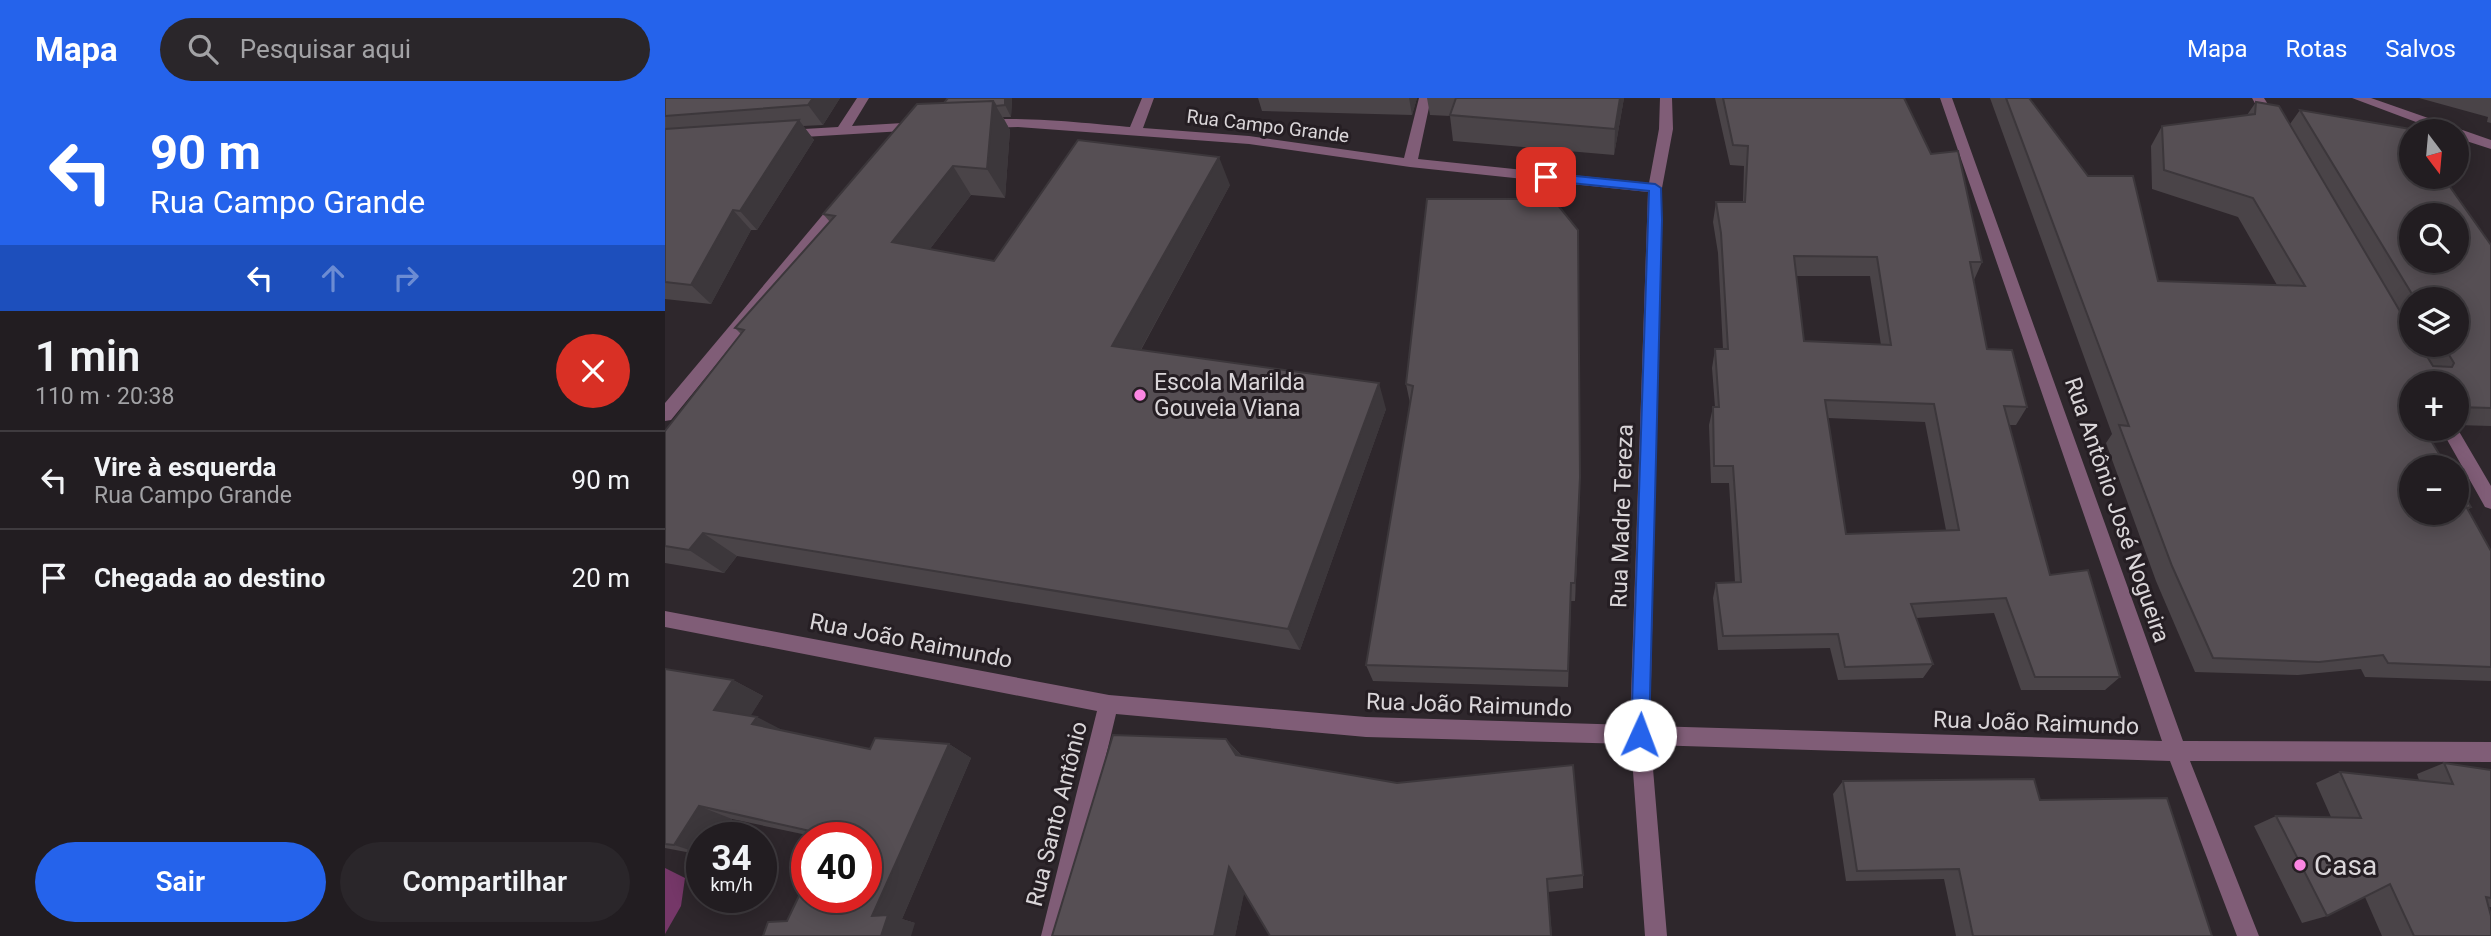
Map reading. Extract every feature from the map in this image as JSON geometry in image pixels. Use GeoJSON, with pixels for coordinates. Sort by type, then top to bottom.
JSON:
{"type":"FeatureCollection","features":[{"type":"Feature","properties":{"kind":"street"},"geometry":{"type":"LineString","coordinates":[[843,130],[863,98]]}},
{"type":"Feature","properties":{"kind":"street"},"geometry":{"type":"LineString","coordinates":[[1135,131],[1148,98]]}},
{"type":"Feature","properties":{"kind":"street"},"geometry":{"type":"LineString","coordinates":[[1410,163],[1425,98]]}},
{"type":"Feature","properties":{"kind":"street","name":"Rua Madre Tereza"},"geometry":{"type":"LineString","coordinates":[[1656,936],[1640,735],[1655,188],[1666,129],[1666,98]]}},
{"type":"Feature","properties":{"kind":"street","name":"Rua Antônio José Nogueira"},"geometry":{"type":"LineString","coordinates":[[1946,98],[2176,751],[2248,936]]}},
{"type":"Feature","properties":{"kind":"street"},"geometry":{"type":"LineString","coordinates":[[2258,98],[2279,134]]}},
{"type":"Feature","properties":{"kind":"street"},"geometry":{"type":"LineString","coordinates":[[2358,98],[2418,119]]}},
{"type":"Feature","properties":{"kind":"street","name":"Rua Campo Grande"},"geometry":{"type":"LineString","coordinates":[[965,125],[1018,123],[1249,140],[1410,163],[1655,188]]}},
{"type":"Feature","properties":{"kind":"street"},"geometry":{"type":"LineString","coordinates":[[773,135],[939,126]]}},
{"type":"Feature","properties":{"kind":"street"},"geometry":{"type":"LineString","coordinates":[[883,148],[899,127]]}},
{"type":"Feature","properties":{"kind":"street"},"geometry":{"type":"LineString","coordinates":[[2469,137],[2491,145]]}},
{"type":"Feature","properties":{"kind":"street"},"geometry":{"type":"LineString","coordinates":[[665,415],[809,244],[850,191]]}},
{"type":"Feature","properties":{"kind":"street"},"geometry":{"type":"LineString","coordinates":[[2456,441],[2491,502]]}},
{"type":"Feature","properties":{"kind":"street","name":"Rua João Raimundo"},"geometry":{"type":"LineString","coordinates":[[665,619],[1109,704],[1366,727],[2176,751],[2491,752]]}},
{"type":"Feature","properties":{"kind":"street","name":"Rua Santo Antônio"},"geometry":{"type":"LineString","coordinates":[[1052,936],[1109,704]]}},
{"type":"Feature","properties":{"kind":"shaded area"},"geometry":{"type":"Polygon","coordinates":[[[665,868],[685,878],[681,906],[665,934],[665,868]]]}},
{"type":"Feature","properties":{"kind":"building"},"geometry":{"type":"Polygon","coordinates":[[[665,98],[813,98],[808,105],[665,116],[665,98]]]}},
{"type":"Feature","properties":{"kind":"building"},"geometry":{"type":"Polygon","coordinates":[[[948,98],[1005,98],[1005,105],[996,106],[993,101],[944,103],[948,98]]]}},
{"type":"Feature","properties":{"kind":"building"},"geometry":{"type":"Polygon","coordinates":[[[1456,98],[1620,98],[1615,129],[1450,115],[1456,98]]]}},
{"type":"Feature","properties":{"kind":"building"},"geometry":{"type":"Polygon","coordinates":[[[1723,98],[1904,98],[1931,154],[1958,151],[1982,262],[1970,262],[1987,349],[2012,350],[2027,407],[2004,406],[2050,575],[2088,570],[2120,677],[2035,677],[2006,598],[1911,604],[1933,664],[1845,667],[1838,634],[1723,636],[1716,583],[1741,582],[1733,466],[1714,466],[1713,407],[1719,407],[1715,349],[1728,349],[1721,233],[1716,202],[1745,202],[1748,146],[1733,145],[1723,98]],[[1794,256],[1804,341],[1891,345],[1877,257],[1794,256]],[[1825,400],[1846,534],[1959,530],[1934,404],[1825,400]]]}},
{"type":"Feature","properties":{"kind":"building"},"geometry":{"type":"Polygon","coordinates":[[[2006,98],[2029,98],[2088,176],[2133,176],[2158,281],[2305,286],[2253,198],[2164,170],[2162,126],[2255,114],[2256,102],[2279,106],[2399,310],[2399,357],[2427,357],[2433,366],[2452,367],[2454,363],[2450,357],[2469,357],[2469,287],[2408,287],[2399,273],[2469,273],[2469,214],[2491,245],[2491,408],[2469,407],[2469,371],[2399,371],[2399,441],[2431,441],[2440,455],[2399,455],[2399,525],[2469,525],[2469,512],[2491,551],[2491,667],[2388,663],[2383,655],[2319,662],[2213,658],[2172,566],[2119,425],[2129,426],[2006,98]]]}},
{"type":"Feature","properties":{"kind":"building","name":"Escola Marilda Gouveia Viana"},"geometry":{"type":"Polygon","coordinates":[[[993,101],[987,169],[953,166],[892,242],[994,261],[1078,140],[1219,157],[1112,346],[1379,383],[1288,629],[703,533],[689,550],[665,546],[665,431],[744,330],[735,328],[835,216],[823,214],[917,104],[993,101]]]}},
{"type":"Feature","properties":{"kind":"building"},"geometry":{"type":"Polygon","coordinates":[[[2300,110],[2399,127],[2399,189],[2451,189],[2461,203],[2399,203],[2399,273],[2300,110]]]}},
{"type":"Feature","properties":{"kind":"building"},"geometry":{"type":"Polygon","coordinates":[[[799,120],[740,211],[733,210],[691,285],[665,282],[665,129],[799,120]]]}},
{"type":"Feature","properties":{"kind":"building"},"geometry":{"type":"Polygon","coordinates":[[[1427,199],[1553,199],[1578,230],[1580,477],[1575,583],[1571,583],[1568,671],[1366,665],[1413,386],[1406,384],[1427,199]]]}},
{"type":"Feature","properties":{"kind":"building"},"geometry":{"type":"Polygon","coordinates":[[[665,669],[733,680],[714,710],[757,717],[752,724],[870,749],[875,738],[949,744],[882,894],[882,822],[791,822],[791,827],[699,806],[689,822],[686,822],[674,845],[665,844],[665,669]]]}},
{"type":"Feature","properties":{"kind":"building"},"geometry":{"type":"Polygon","coordinates":[[[1113,735],[1226,739],[1236,755],[1397,783],[1573,765],[1583,875],[1547,879],[1551,936],[1270,936],[1229,867],[1214,936],[1052,936],[1113,735]]]}},
{"type":"Feature","properties":{"kind":"building"},"geometry":{"type":"Polygon","coordinates":[[[2444,763],[2491,770],[2491,898],[2486,897],[2491,916],[2491,936],[2414,936],[2390,884],[2327,916],[2276,816],[2361,818],[2340,772],[2453,784],[2444,763]]]}},
{"type":"Feature","properties":{"kind":"building"},"geometry":{"type":"Polygon","coordinates":[[[2034,779],[2040,800],[2167,798],[2212,936],[1973,936],[1959,869],[1857,871],[1843,781],[2034,779]]]}},
{"type":"Feature","properties":{"kind":"building"},"geometry":{"type":"Polygon","coordinates":[[[791,913],[888,915],[881,936],[763,936],[768,922],[787,921],[791,913]]]}},
{"type":"Feature","properties":{"kind":"place","name":"Escola Marilda Gouveia Viana"},"geometry":{"type":"Point","coordinates":[1140,395]}},
{"type":"Feature","properties":{"kind":"place","name":"Casa"},"geometry":{"type":"Point","coordinates":[2300,865]}},
{"type":"Feature","properties":{"kind":"route"},"geometry":{"type":"LineString","coordinates":[[1546,177],[1655,188],[1640,735]]}}]}
